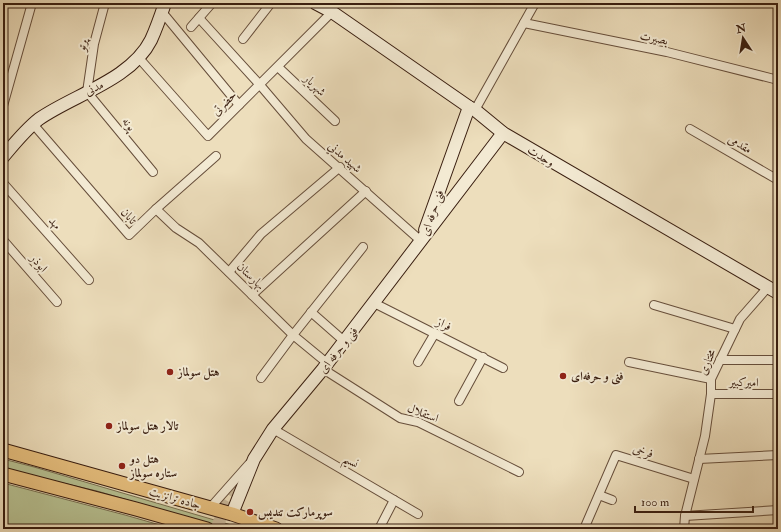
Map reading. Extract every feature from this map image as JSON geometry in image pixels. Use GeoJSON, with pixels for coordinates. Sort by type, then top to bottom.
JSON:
{"type":"FeatureCollection","features":[{"type":"Feature","properties":{"kind":"main road","name":"جاده ترانزیت"},"geometry":{"type":"LineString","coordinates":[[3,450],[232,514],[276,529]]}},
{"type":"Feature","properties":{"kind":"main road","name":"جاده ترانزیت"},"geometry":{"type":"LineString","coordinates":[[3,474],[207,529]]}},
{"type":"Feature","properties":{"kind":"main road"},"geometry":{"type":"LineString","coordinates":[[172,519],[189,529]]}},
{"type":"Feature","properties":{"kind":"street"},"geometry":{"type":"LineString","coordinates":[[3,106],[32,3]]}},
{"type":"Feature","properties":{"kind":"street","name":"پرتو"},"geometry":{"type":"LineString","coordinates":[[87,92],[94,44],[105,3]]}},
{"type":"Feature","properties":{"kind":"street"},"geometry":{"type":"LineString","coordinates":[[243,39],[271,3]]}},
{"type":"Feature","properties":{"kind":"street","name":"وحدت"},"geometry":{"type":"LineString","coordinates":[[315,3],[332,12],[472,108],[503,133],[773,290]]}},
{"type":"Feature","properties":{"kind":"street","name":"فنی حرفه ای"},"geometry":{"type":"LineString","coordinates":[[421,240],[472,108],[535,3]]}},
{"type":"Feature","properties":{"kind":"street"},"geometry":{"type":"LineString","coordinates":[[191,27],[210,4]]}},
{"type":"Feature","properties":{"kind":"street"},"geometry":{"type":"LineString","coordinates":[[164,8],[239,105]]}},
{"type":"Feature","properties":{"kind":"street","name":"مدنی"},"geometry":{"type":"LineString","coordinates":[[3,157],[18,138],[38,120],[107,82],[124,70],[138,57],[150,41],[164,8]]}},
{"type":"Feature","properties":{"kind":"street","name":"حضرتی"},"geometry":{"type":"LineString","coordinates":[[138,57],[208,136],[332,12]]}},
{"type":"Feature","properties":{"kind":"street","name":"شهيد مدني"},"geometry":{"type":"LineString","coordinates":[[199,18],[260,85],[306,139],[421,240]]}},
{"type":"Feature","properties":{"kind":"street","name":"بصيرت"},"geometry":{"type":"LineString","coordinates":[[524,23],[667,52],[778,80]]}},
{"type":"Feature","properties":{"kind":"street","name":"شهریار"},"geometry":{"type":"LineString","coordinates":[[278,67],[335,121]]}},
{"type":"Feature","properties":{"kind":"street","name":"پونه"},"geometry":{"type":"LineString","coordinates":[[87,92],[153,172]]}},
{"type":"Feature","properties":{"kind":"street","name":"تابان"},"geometry":{"type":"LineString","coordinates":[[33,124],[129,235],[216,156]]}},
{"type":"Feature","properties":{"kind":"street","name":"مقدمی"},"geometry":{"type":"LineString","coordinates":[[690,129],[778,180]]}},
{"type":"Feature","properties":{"kind":"street","name":"فنی حرفه ای"},"geometry":{"type":"LineString","coordinates":[[421,240],[503,133]]}},
{"type":"Feature","properties":{"kind":"street"},"geometry":{"type":"LineString","coordinates":[[229,272],[261,234],[340,168]]}},
{"type":"Feature","properties":{"kind":"street","name":"مهد"},"geometry":{"type":"LineString","coordinates":[[3,183],[89,280]]}},
{"type":"Feature","properties":{"kind":"street"},"geometry":{"type":"LineString","coordinates":[[252,295],[366,191]]}},
{"type":"Feature","properties":{"kind":"street","name":"بهارستان"},"geometry":{"type":"LineString","coordinates":[[156,209],[176,228],[200,243],[325,366]]}},
{"type":"Feature","properties":{"kind":"street","name":"ابوذر"},"geometry":{"type":"LineString","coordinates":[[3,240],[57,302]]}},
{"type":"Feature","properties":{"kind":"street","name":"فنی و حرفه ای"},"geometry":{"type":"LineString","coordinates":[[254,459],[273,429],[325,366],[421,240]]}},
{"type":"Feature","properties":{"kind":"street"},"geometry":{"type":"LineString","coordinates":[[261,378],[363,247]]}},
{"type":"Feature","properties":{"kind":"street","name":"مختاری"},"geometry":{"type":"LineString","coordinates":[[684,529],[685,516],[705,436],[711,394],[711,379],[740,319],[773,290]]}},
{"type":"Feature","properties":{"kind":"street","name":"فراز"},"geometry":{"type":"LineString","coordinates":[[374,303],[503,368]]}},
{"type":"Feature","properties":{"kind":"street"},"geometry":{"type":"LineString","coordinates":[[654,305],[735,329]]}},
{"type":"Feature","properties":{"kind":"street"},"geometry":{"type":"LineString","coordinates":[[311,312],[344,341]]}},
{"type":"Feature","properties":{"kind":"street"},"geometry":{"type":"LineString","coordinates":[[418,362],[435,333]]}},
{"type":"Feature","properties":{"kind":"street"},"geometry":{"type":"LineString","coordinates":[[459,401],[482,357]]}},
{"type":"Feature","properties":{"kind":"street"},"geometry":{"type":"LineString","coordinates":[[720,360],[778,360]]}},
{"type":"Feature","properties":{"kind":"street"},"geometry":{"type":"LineString","coordinates":[[629,362],[711,379]]}},
{"type":"Feature","properties":{"kind":"street","name":"استقلال"},"geometry":{"type":"LineString","coordinates":[[325,366],[400,418],[418,422],[519,472]]}},
{"type":"Feature","properties":{"kind":"street","name":"امیرکبیر"},"geometry":{"type":"LineString","coordinates":[[711,394],[778,394]]}},
{"type":"Feature","properties":{"kind":"street","name":"نسيم"},"geometry":{"type":"LineString","coordinates":[[273,429],[418,514]]}},
{"type":"Feature","properties":{"kind":"street"},"geometry":{"type":"LineString","coordinates":[[699,459],[778,454]]}},
{"type":"Feature","properties":{"kind":"street","name":"فرخی"},"geometry":{"type":"LineString","coordinates":[[584,529],[616,455],[694,479]]}},
{"type":"Feature","properties":{"kind":"street"},"geometry":{"type":"LineString","coordinates":[[210,508],[254,459]]}},
{"type":"Feature","properties":{"kind":"street"},"geometry":{"type":"LineString","coordinates":[[232,514],[254,459]]}},
{"type":"Feature","properties":{"kind":"street"},"geometry":{"type":"LineString","coordinates":[[599,495],[612,500]]}},
{"type":"Feature","properties":{"kind":"street"},"geometry":{"type":"LineString","coordinates":[[379,529],[394,500]]}},
{"type":"Feature","properties":{"kind":"street"},"geometry":{"type":"LineString","coordinates":[[685,516],[778,510]]}},
{"type":"Feature","properties":{"kind":"green space"},"geometry":{"type":"Polygon","coordinates":[[[3,459],[245,529],[227,529],[97,491],[3,469],[3,459]]]}},
{"type":"Feature","properties":{"kind":"green space"},"geometry":{"type":"Polygon","coordinates":[[[3,483],[125,515],[174,529],[3,529],[3,483]]]}},
{"type":"Feature","properties":{"kind":"tunnel"},"geometry":{"type":"LineString","coordinates":[[216,529],[225,508],[242,479]]}},
{"type":"Feature","properties":{"kind":"place","name":"هتل سولماز"},"geometry":{"type":"Point","coordinates":[170,372]}},
{"type":"Feature","properties":{"kind":"place","name":"فنی و حرفه‌ای"},"geometry":{"type":"Point","coordinates":[563,376]}},
{"type":"Feature","properties":{"kind":"place","name":"تالار هتل سولماز"},"geometry":{"type":"Point","coordinates":[109,426]}},
{"type":"Feature","properties":{"kind":"place","name":"هتل دو ستاره سولماز"},"geometry":{"type":"Point","coordinates":[122,466]}},
{"type":"Feature","properties":{"kind":"place","name":"سوپرمارکت تندیس"},"geometry":{"type":"Point","coordinates":[250,512]}}]}
